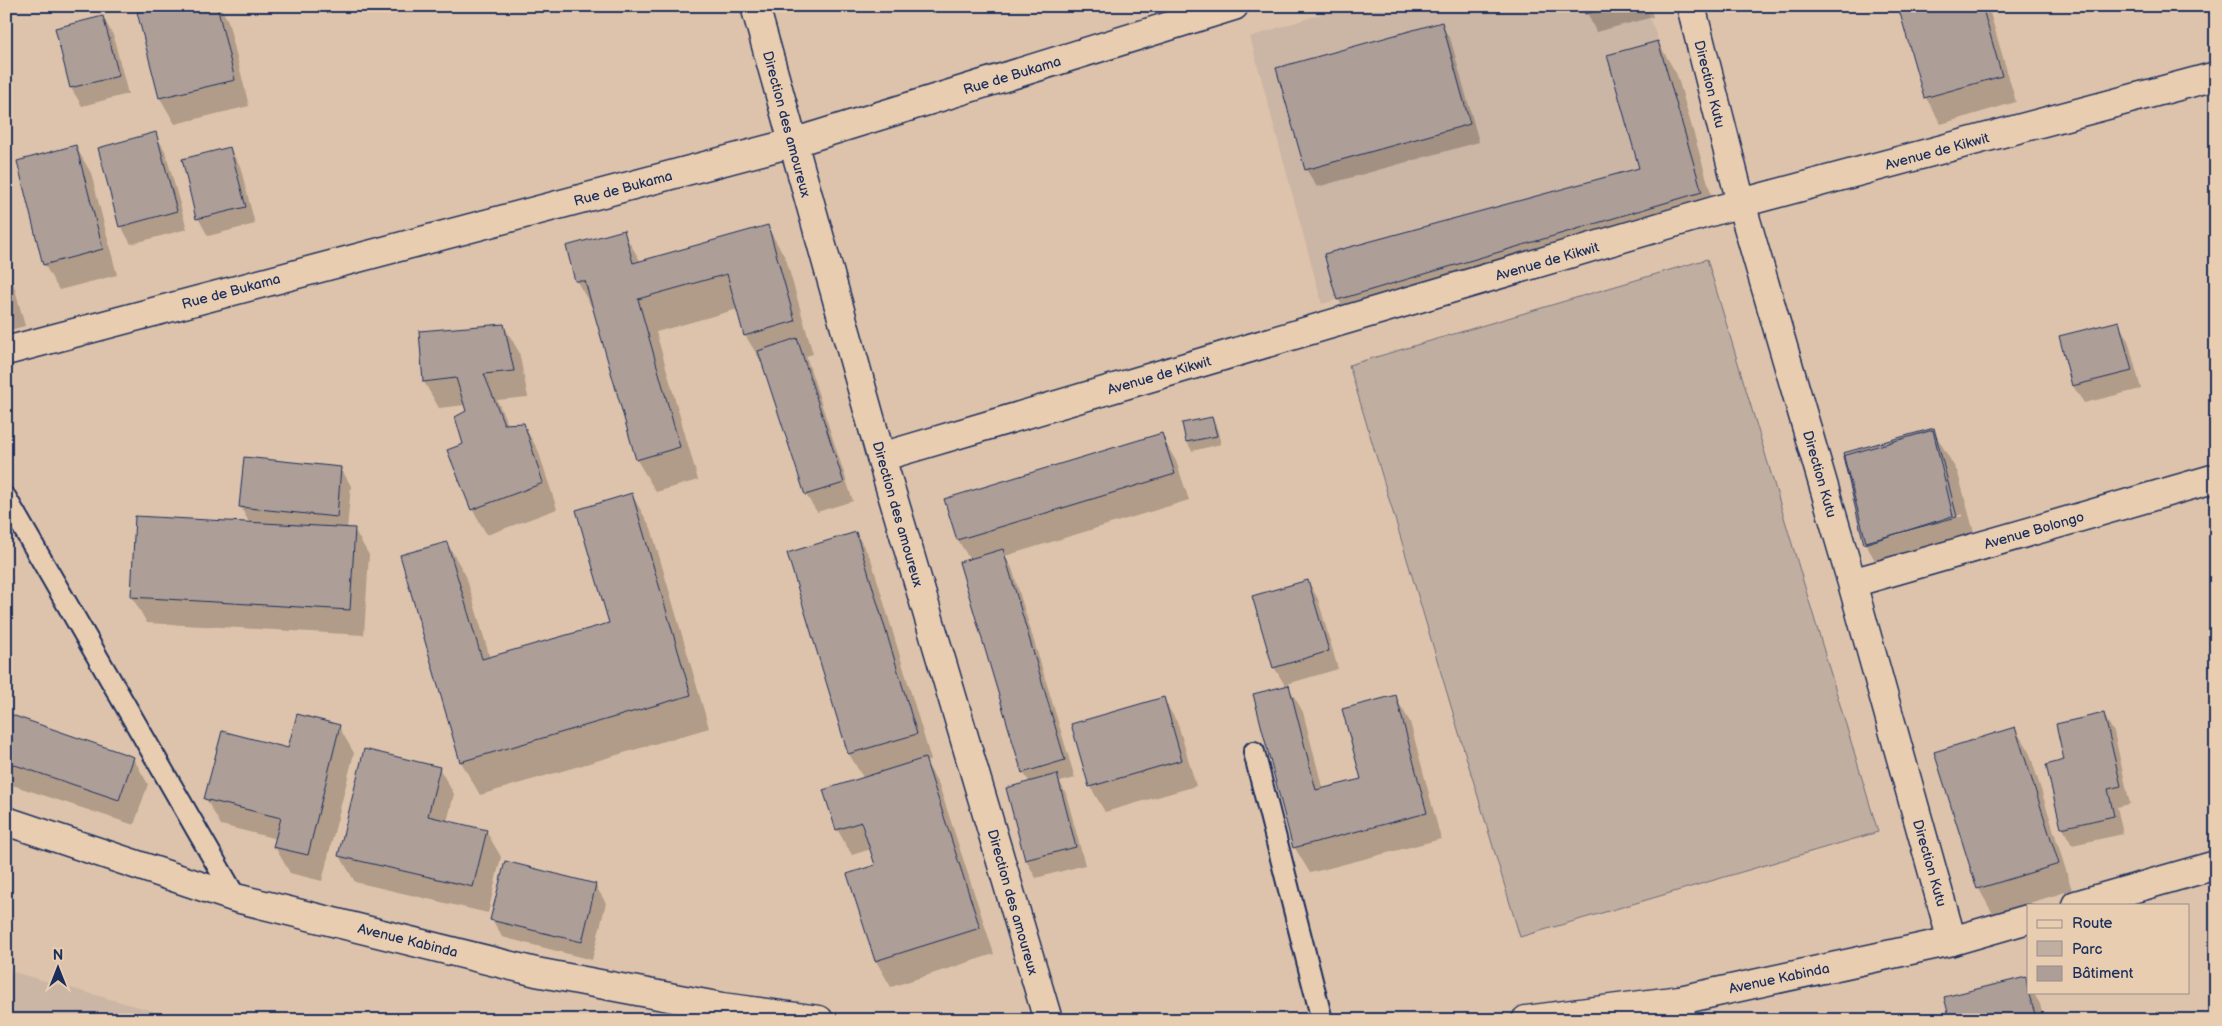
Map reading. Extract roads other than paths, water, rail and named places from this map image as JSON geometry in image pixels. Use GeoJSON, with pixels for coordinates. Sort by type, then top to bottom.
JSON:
{"type":"FeatureCollection","features":[{"type":"Feature","properties":{"kind":"street","name":"Direction des amoureux"},"geometry":{"type":"LineString","coordinates":[[755,6],[792,144],[882,457],[1048,1020]]}},
{"type":"Feature","properties":{"kind":"street","name":"Rue de Bukama"},"geometry":{"type":"LineString","coordinates":[[6,351],[792,144],[1234,6]]}},
{"type":"Feature","properties":{"kind":"street","name":"Direction Kutu"},"geometry":{"type":"LineString","coordinates":[[1691,6],[1741,204],[1852,583],[1952,940]]}},
{"type":"Feature","properties":{"kind":"street","name":"Avenue de Kikwit"},"geometry":{"type":"LineString","coordinates":[[882,457],[1741,204],[2216,76]]}},
{"type":"Feature","properties":{"kind":"street","name":"Avenue Bolongo"},"geometry":{"type":"LineString","coordinates":[[1852,583],[2216,478]]}},
{"type":"Feature","properties":{"kind":"street","name":"Avenue Kabinda"},"geometry":{"type":"LineString","coordinates":[[6,821],[236,898],[536,972],[716,1013],[819,1020]]}},
{"type":"Feature","properties":{"kind":"street"},"geometry":{"type":"LineString","coordinates":[[2080,904],[2216,865]]}},
{"type":"Feature","properties":{"kind":"street","name":"Avenue Kabinda"},"geometry":{"type":"LineString","coordinates":[[1526,1020],[1681,1010],[1952,940],[2027,918]]}},
{"type":"Feature","properties":{"kind":"lane"},"geometry":{"type":"LineString","coordinates":[[6,498],[236,898]]}},
{"type":"Feature","properties":{"kind":"lane"},"geometry":{"type":"LineString","coordinates":[[1254,752],[1322,1020]]}}]}
